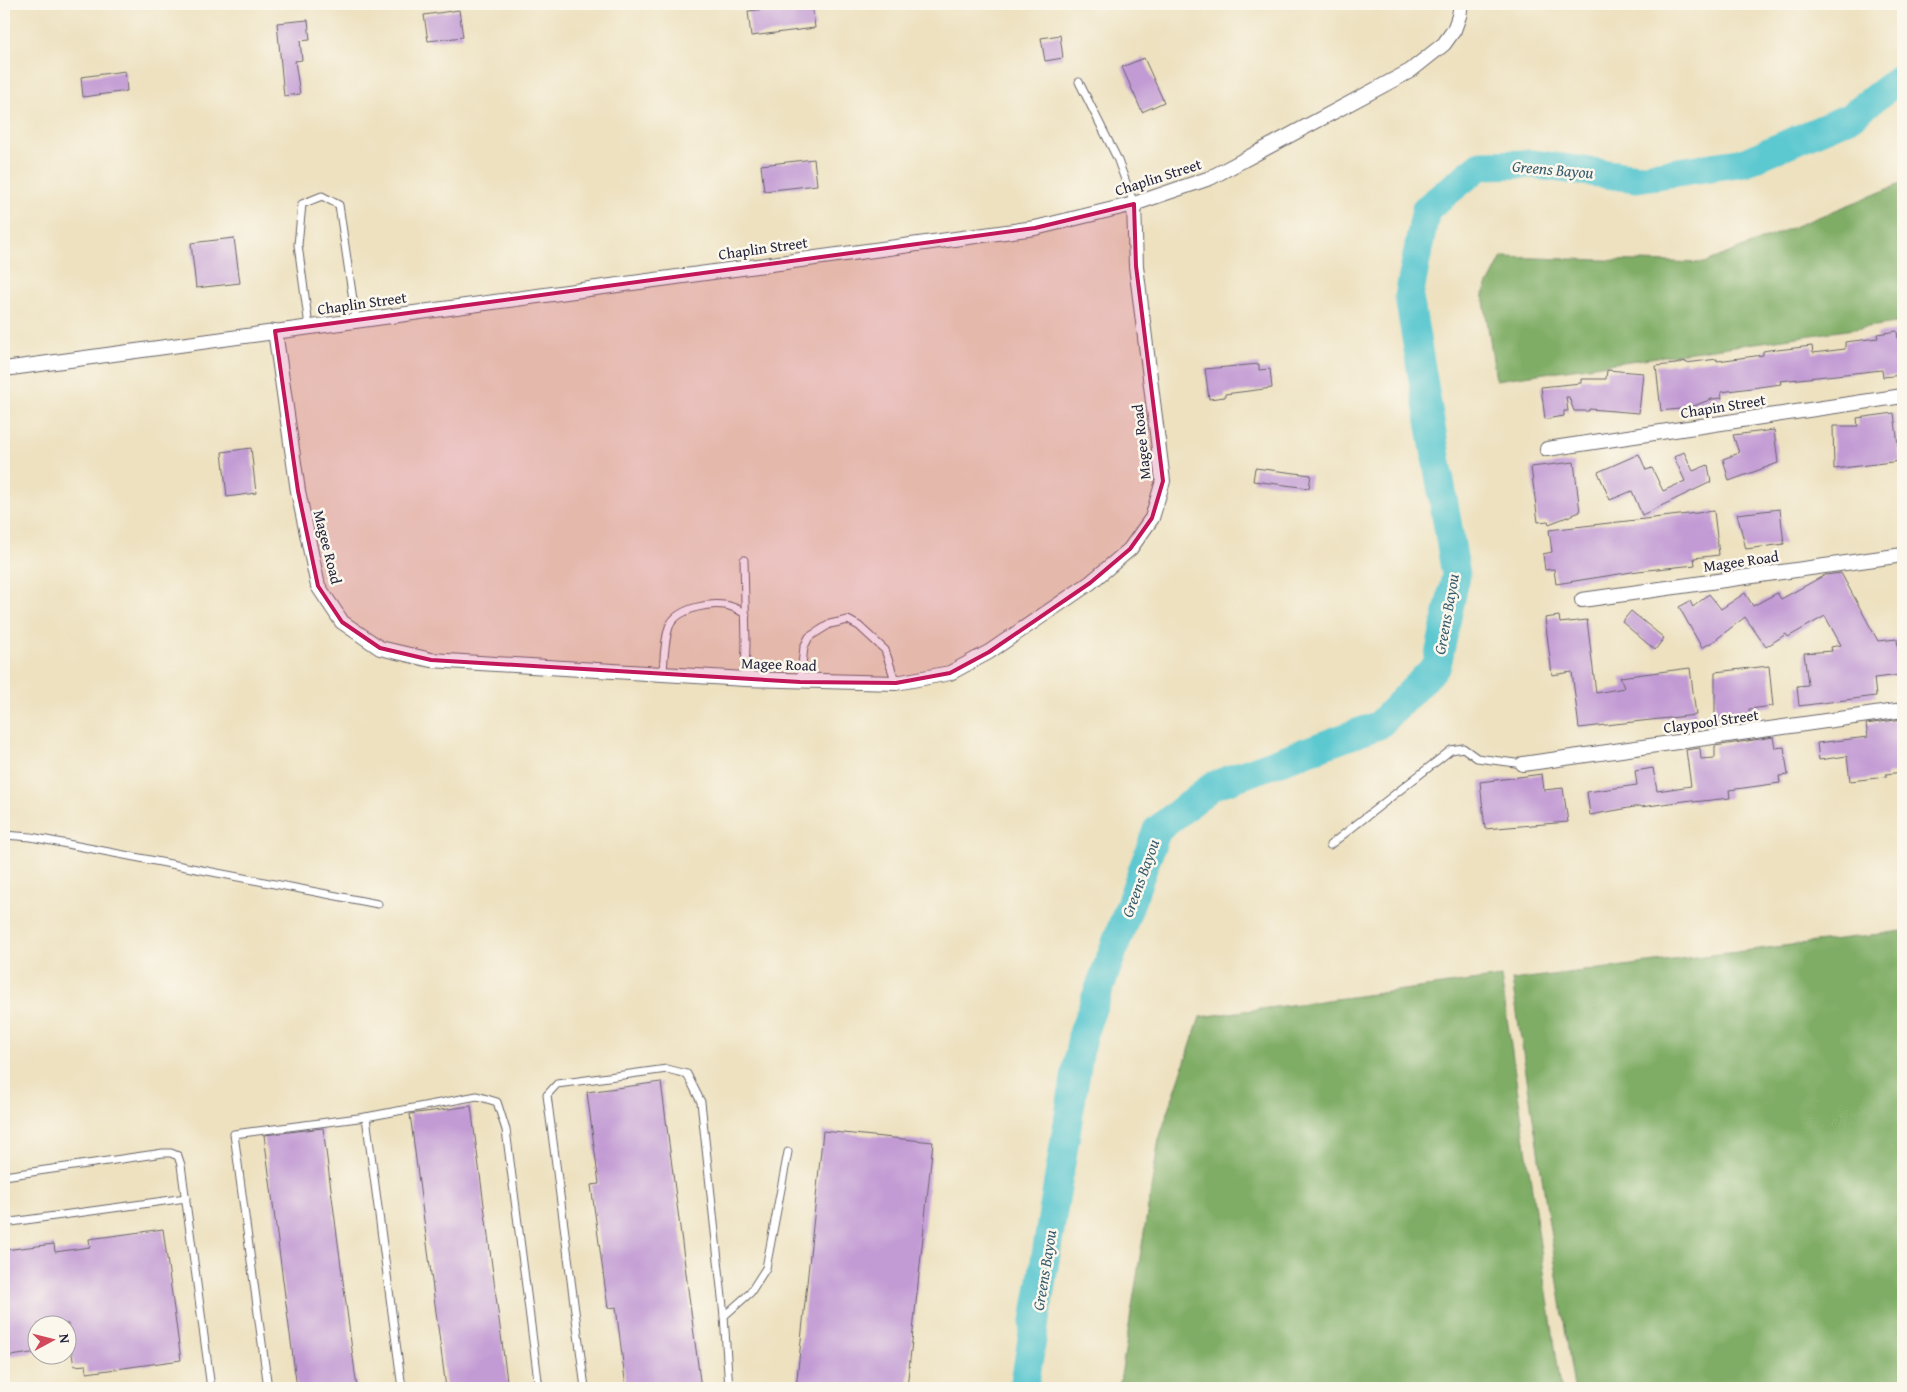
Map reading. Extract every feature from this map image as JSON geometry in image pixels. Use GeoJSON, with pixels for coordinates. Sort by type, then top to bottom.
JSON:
{"type":"FeatureCollection","features":[{"type":"Feature","properties":{"kind":"street","name":"Chaplin Street"},"geometry":{"type":"LineString","coordinates":[[4,368],[1035,228],[1134,204],[1210,178],[1410,71],[1444,44],[1454,30],[1459,16],[1460,4]]}},
{"type":"Feature","properties":{"kind":"street","name":"Magee Road"},"geometry":{"type":"LineString","coordinates":[[275,331],[298,491],[318,586],[342,622],[380,648],[431,660],[800,682],[896,683],[950,673],[988,652],[1090,583],[1130,550],[1152,518],[1163,481],[1136,266],[1134,204]]}},
{"type":"Feature","properties":{"kind":"street","name":"Chapin Street"},"geometry":{"type":"LineString","coordinates":[[1547,449],[1903,396]]}},
{"type":"Feature","properties":{"kind":"street","name":"Magee Road"},"geometry":{"type":"LineString","coordinates":[[1582,600],[1903,555]]}},
{"type":"Feature","properties":{"kind":"street","name":"Claypool Street"},"geometry":{"type":"LineString","coordinates":[[1523,764],[1903,710]]}},
{"type":"Feature","properties":{"kind":"lane"},"geometry":{"type":"LineString","coordinates":[[1079,82],[1117,158],[1134,204]]}},
{"type":"Feature","properties":{"kind":"lane"},"geometry":{"type":"LineString","coordinates":[[309,326],[298,245],[302,204],[322,196],[339,205],[356,320]]}},
{"type":"Feature","properties":{"kind":"lane"},"geometry":{"type":"LineString","coordinates":[[744,560],[746,615],[745,679]]}},
{"type":"Feature","properties":{"kind":"lane"},"geometry":{"type":"LineString","coordinates":[[663,674],[670,625],[682,614],[700,606],[714,604],[732,606],[746,615]]}},
{"type":"Feature","properties":{"kind":"lane"},"geometry":{"type":"LineString","coordinates":[[800,682],[804,647],[809,637],[830,624],[848,620],[859,626],[885,650],[896,683]]}},
{"type":"Feature","properties":{"kind":"lane"},"geometry":{"type":"LineString","coordinates":[[1330,845],[1451,750],[1462,748],[1477,758],[1523,764]]}},
{"type":"Feature","properties":{"kind":"lane"},"geometry":{"type":"LineString","coordinates":[[4,835],[31,837],[378,904]]}},
{"type":"Feature","properties":{"kind":"lane"},"geometry":{"type":"LineString","coordinates":[[585,1388],[547,1095],[557,1084],[667,1069],[687,1074],[701,1102],[724,1316],[729,1388]]}},
{"type":"Feature","properties":{"kind":"lane"},"geometry":{"type":"LineString","coordinates":[[268,1388],[234,1134],[366,1117],[477,1096],[497,1102],[506,1130],[538,1388]]}},
{"type":"Feature","properties":{"kind":"lane"},"geometry":{"type":"LineString","coordinates":[[366,1117],[402,1388]]}},
{"type":"Feature","properties":{"kind":"lane"},"geometry":{"type":"LineString","coordinates":[[724,1316],[750,1293],[766,1268],[788,1152]]}},
{"type":"Feature","properties":{"kind":"lane"},"geometry":{"type":"LineString","coordinates":[[4,1176],[82,1166],[116,1158],[172,1153],[178,1156],[186,1198],[211,1388]]}},
{"type":"Feature","properties":{"kind":"lane"},"geometry":{"type":"LineString","coordinates":[[4,1223],[186,1198]]}},
{"type":"Feature","properties":{"kind":"highlighted area"},"geometry":{"type":"Polygon","coordinates":[[[1134,204],[1136,266],[1163,481],[1152,518],[1130,549],[1090,583],[989,652],[950,673],[896,683],[800,682],[431,660],[380,648],[342,622],[318,586],[298,491],[275,331],[1035,228],[1134,204]]]}},
{"type":"Feature","properties":{"kind":"green space"},"geometry":{"type":"Polygon","coordinates":[[[1903,183],[1903,322],[1496,380],[1483,294],[1502,257],[1704,263],[1903,183]]]}},
{"type":"Feature","properties":{"kind":"green space"},"geometry":{"type":"Polygon","coordinates":[[[1903,931],[1903,1388],[1574,1388],[1512,980],[1903,931]]]}},
{"type":"Feature","properties":{"kind":"green space"},"geometry":{"type":"Polygon","coordinates":[[[1501,977],[1561,1388],[1119,1388],[1159,1139],[1200,1017],[1501,977]]]}},
{"type":"Feature","properties":{"kind":"building"},"geometry":{"type":"Polygon","coordinates":[[[812,4],[815,28],[751,36],[748,11],[812,4]]]}},
{"type":"Feature","properties":{"kind":"building"},"geometry":{"type":"Polygon","coordinates":[[[459,10],[463,37],[428,41],[424,15],[459,10]]]}},
{"type":"Feature","properties":{"kind":"building"},"geometry":{"type":"Polygon","coordinates":[[[308,20],[310,40],[300,41],[302,60],[295,61],[300,94],[284,96],[277,23],[308,20]]]}},
{"type":"Feature","properties":{"kind":"building"},"geometry":{"type":"Polygon","coordinates":[[[1060,35],[1063,58],[1045,61],[1041,38],[1060,35]]]}},
{"type":"Feature","properties":{"kind":"building"},"geometry":{"type":"Polygon","coordinates":[[[1144,58],[1164,102],[1142,112],[1122,67],[1144,58]]]}},
{"type":"Feature","properties":{"kind":"building"},"geometry":{"type":"Polygon","coordinates":[[[125,71],[127,91],[83,97],[81,77],[125,71]]]}},
{"type":"Feature","properties":{"kind":"building"},"geometry":{"type":"Polygon","coordinates":[[[814,159],[817,185],[764,191],[761,165],[814,159]]]}},
{"type":"Feature","properties":{"kind":"building"},"geometry":{"type":"Polygon","coordinates":[[[234,238],[240,283],[196,288],[191,243],[234,238]]]}},
{"type":"Feature","properties":{"kind":"building"},"geometry":{"type":"Polygon","coordinates":[[[1897,331],[1902,375],[1883,377],[1882,370],[1780,381],[1781,384],[1721,392],[1722,398],[1712,399],[1688,408],[1661,411],[1656,366],[1685,361],[1686,363],[1717,359],[1717,361],[1763,355],[1763,351],[1776,349],[1812,346],[1813,353],[1845,349],[1845,342],[1878,338],[1877,334],[1897,331]]]}},
{"type":"Feature","properties":{"kind":"building"},"geometry":{"type":"Polygon","coordinates":[[[1259,364],[1259,370],[1270,369],[1272,388],[1225,394],[1225,397],[1209,399],[1205,369],[1259,364]]]}},
{"type":"Feature","properties":{"kind":"building"},"geometry":{"type":"Polygon","coordinates":[[[1607,370],[1643,373],[1639,413],[1589,409],[1589,411],[1574,411],[1569,397],[1566,397],[1568,411],[1564,411],[1564,416],[1545,419],[1541,387],[1581,383],[1581,379],[1606,379],[1607,370]]]}},
{"type":"Feature","properties":{"kind":"building"},"geometry":{"type":"Polygon","coordinates":[[[1894,413],[1900,461],[1834,469],[1833,426],[1858,426],[1857,418],[1894,413]]]}},
{"type":"Feature","properties":{"kind":"building"},"geometry":{"type":"Polygon","coordinates":[[[1774,430],[1778,463],[1729,481],[1723,459],[1739,453],[1733,435],[1774,430]]]}},
{"type":"Feature","properties":{"kind":"building"},"geometry":{"type":"Polygon","coordinates":[[[251,448],[256,493],[227,497],[222,452],[251,448]]]}},
{"type":"Feature","properties":{"kind":"building"},"geometry":{"type":"Polygon","coordinates":[[[1684,452],[1693,471],[1708,465],[1711,482],[1642,515],[1632,491],[1610,500],[1598,472],[1639,454],[1646,470],[1652,468],[1663,491],[1685,481],[1674,457],[1684,452]]]}},
{"type":"Feature","properties":{"kind":"building"},"geometry":{"type":"Polygon","coordinates":[[[1574,462],[1580,512],[1549,524],[1548,521],[1538,522],[1531,467],[1574,462]]]}},
{"type":"Feature","properties":{"kind":"building"},"geometry":{"type":"Polygon","coordinates":[[[1255,468],[1311,475],[1309,488],[1253,481],[1255,468]]]}},
{"type":"Feature","properties":{"kind":"building"},"geometry":{"type":"Polygon","coordinates":[[[1780,509],[1784,544],[1746,549],[1737,514],[1780,509]]]}},
{"type":"Feature","properties":{"kind":"building"},"geometry":{"type":"Polygon","coordinates":[[[1714,511],[1719,555],[1694,558],[1695,565],[1638,571],[1556,584],[1554,569],[1545,570],[1543,554],[1552,552],[1549,530],[1714,511]]]}},
{"type":"Feature","properties":{"kind":"building"},"geometry":{"type":"Polygon","coordinates":[[[1841,573],[1878,641],[1897,639],[1901,675],[1874,678],[1876,696],[1799,706],[1797,686],[1808,685],[1804,653],[1832,651],[1831,647],[1841,645],[1825,616],[1788,637],[1786,634],[1766,647],[1745,617],[1702,648],[1679,607],[1690,601],[1693,607],[1709,594],[1721,609],[1745,593],[1753,606],[1777,593],[1781,599],[1825,575],[1841,573]]]}},
{"type":"Feature","properties":{"kind":"building"},"geometry":{"type":"Polygon","coordinates":[[[1631,611],[1664,638],[1655,650],[1622,622],[1631,611]]]}},
{"type":"Feature","properties":{"kind":"building"},"geometry":{"type":"Polygon","coordinates":[[[1559,616],[1560,623],[1587,620],[1596,693],[1624,688],[1620,677],[1690,668],[1696,715],[1579,728],[1572,672],[1552,675],[1545,618],[1559,616]]]}},
{"type":"Feature","properties":{"kind":"building"},"geometry":{"type":"Polygon","coordinates":[[[1769,666],[1773,706],[1749,709],[1751,723],[1732,725],[1731,717],[1715,717],[1715,672],[1769,666]]]}},
{"type":"Feature","properties":{"kind":"building"},"geometry":{"type":"Polygon","coordinates":[[[1903,719],[1903,772],[1886,774],[1886,777],[1850,781],[1847,756],[1819,760],[1817,743],[1868,737],[1866,724],[1903,719]]]}},
{"type":"Feature","properties":{"kind":"building"},"geometry":{"type":"Polygon","coordinates":[[[1773,737],[1775,748],[1784,747],[1788,775],[1779,776],[1780,783],[1729,790],[1730,798],[1640,806],[1590,815],[1587,792],[1637,785],[1635,771],[1653,768],[1657,791],[1691,786],[1686,750],[1700,748],[1701,759],[1715,758],[1715,746],[1773,737]]]}},
{"type":"Feature","properties":{"kind":"building"},"geometry":{"type":"Polygon","coordinates":[[[1542,774],[1544,790],[1563,788],[1568,822],[1485,829],[1480,782],[1542,774]]]}},
{"type":"Feature","properties":{"kind":"building"},"geometry":{"type":"Polygon","coordinates":[[[661,1082],[701,1388],[626,1388],[616,1307],[608,1308],[591,1185],[599,1184],[587,1092],[661,1082]]]}},
{"type":"Feature","properties":{"kind":"building"},"geometry":{"type":"Polygon","coordinates":[[[471,1106],[508,1388],[446,1388],[410,1114],[471,1106]]]}},
{"type":"Feature","properties":{"kind":"building"},"geometry":{"type":"Polygon","coordinates":[[[323,1128],[357,1388],[297,1388],[264,1135],[323,1128]]]}},
{"type":"Feature","properties":{"kind":"building"},"geometry":{"type":"Polygon","coordinates":[[[823,1131],[933,1142],[907,1388],[796,1388],[823,1131]]]}},
{"type":"Feature","properties":{"kind":"building"},"geometry":{"type":"Polygon","coordinates":[[[163,1229],[181,1360],[87,1373],[86,1365],[74,1366],[74,1364],[78,1364],[78,1314],[28,1314],[28,1353],[4,1357],[4,1250],[54,1244],[55,1252],[90,1247],[89,1239],[163,1229]]]}},
{"type":"Feature","properties":{"kind":"waterway","name":"Greens Bayou"},"geometry":{"type":"LineString","coordinates":[[1024,1388],[1082,1036],[1157,830],[1212,786],[1379,725],[1437,665],[1456,575],[1409,297],[1426,209],[1481,165],[1531,164],[1637,178],[1745,162],[1850,117],[1903,76]]}}]}
